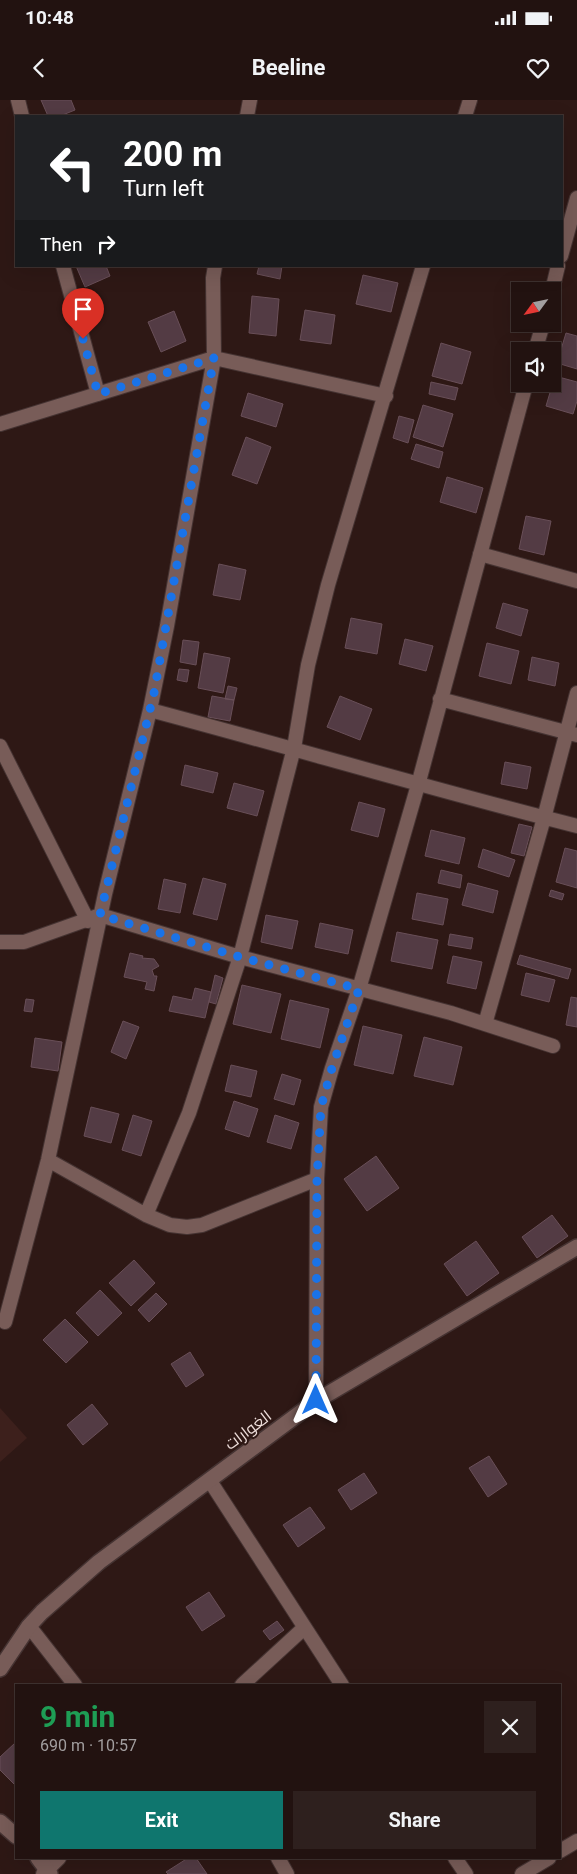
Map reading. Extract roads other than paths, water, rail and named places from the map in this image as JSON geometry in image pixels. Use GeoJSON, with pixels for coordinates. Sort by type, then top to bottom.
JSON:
{"type":"FeatureCollection","features":[{"type":"Feature","properties":{"kind":"street"},"geometry":{"type":"LineString","coordinates":[[18,100],[22,115]]}},
{"type":"Feature","properties":{"kind":"street"},"geometry":{"type":"LineString","coordinates":[[247,115],[250,100]]}},
{"type":"Feature","properties":{"kind":"street"},"geometry":{"type":"LineString","coordinates":[[465,115],[470,100]]}},
{"type":"Feature","properties":{"kind":"street"},"geometry":{"type":"LineString","coordinates":[[563,249],[577,198]]}},
{"type":"Feature","properties":{"kind":"street"},"geometry":{"type":"LineString","coordinates":[[63,267],[98,394]]}},
{"type":"Feature","properties":{"kind":"street"},"geometry":{"type":"LineString","coordinates":[[5,1322],[48,1160],[94,918],[150,710],[168,626],[214,358],[213,278],[215,267]]}},
{"type":"Feature","properties":{"kind":"street"},"geometry":{"type":"LineString","coordinates":[[146,1215],[189,1114],[240,957],[294,748],[308,665],[328,585],[386,396],[422,267]]}},
{"type":"Feature","properties":{"kind":"street"},"geometry":{"type":"LineString","coordinates":[[554,282],[558,267]]}},
{"type":"Feature","properties":{"kind":"street"},"geometry":{"type":"LineString","coordinates":[[0,424],[214,358],[386,396]]}},
{"type":"Feature","properties":{"kind":"street"},"geometry":{"type":"LineString","coordinates":[[316,1400],[317,1179],[321,1107],[359,989],[418,785],[524,392]]}},
{"type":"Feature","properties":{"kind":"street"},"geometry":{"type":"LineString","coordinates":[[480,554],[577,581]]}},
{"type":"Feature","properties":{"kind":"street"},"geometry":{"type":"LineString","coordinates":[[485,1024],[544,818],[572,734],[577,693]]}},
{"type":"Feature","properties":{"kind":"street"},"geometry":{"type":"LineString","coordinates":[[440,699],[572,734]]}},
{"type":"Feature","properties":{"kind":"street"},"geometry":{"type":"LineString","coordinates":[[150,710],[294,748],[418,785],[577,826]]}},
{"type":"Feature","properties":{"kind":"street"},"geometry":{"type":"LineString","coordinates":[[0,746],[94,918]]}},
{"type":"Feature","properties":{"kind":"street"},"geometry":{"type":"LineString","coordinates":[[0,942],[24,942],[94,918],[485,1024],[553,1046]]}},
{"type":"Feature","properties":{"kind":"street"},"geometry":{"type":"LineString","coordinates":[[48,1160],[146,1215],[170,1225],[187,1227],[202,1225],[317,1179]]}},
{"type":"Feature","properties":{"kind":"street","name":"الغوارات"},"geometry":{"type":"LineString","coordinates":[[0,1669],[29,1626],[42,1612],[99,1562],[316,1400],[577,1247]]}},
{"type":"Feature","properties":{"kind":"street"},"geometry":{"type":"LineString","coordinates":[[210,1481],[341,1684]]}},
{"type":"Feature","properties":{"kind":"street"},"geometry":{"type":"LineString","coordinates":[[29,1626],[74,1684]]}},
{"type":"Feature","properties":{"kind":"street"},"geometry":{"type":"LineString","coordinates":[[243,1684],[304,1628]]}},
{"type":"Feature","properties":{"kind":"street"},"geometry":{"type":"LineString","coordinates":[[0,1822],[15,1835]]}},
{"type":"Feature","properties":{"kind":"street"},"geometry":{"type":"LineString","coordinates":[[561,1850],[577,1841]]}},
{"type":"Feature","properties":{"kind":"street"},"geometry":{"type":"LineString","coordinates":[[39,1859],[47,1873],[58,1859]]}},
{"type":"Feature","properties":{"kind":"street"},"geometry":{"type":"LineString","coordinates":[[279,1859],[288,1874]]}},
{"type":"Feature","properties":{"kind":"street"},"geometry":{"type":"LineString","coordinates":[[456,1859],[466,1874]]}},
{"type":"Feature","properties":{"kind":"street"},"geometry":{"type":"LineString","coordinates":[[522,1874],[547,1859]]}}]}
